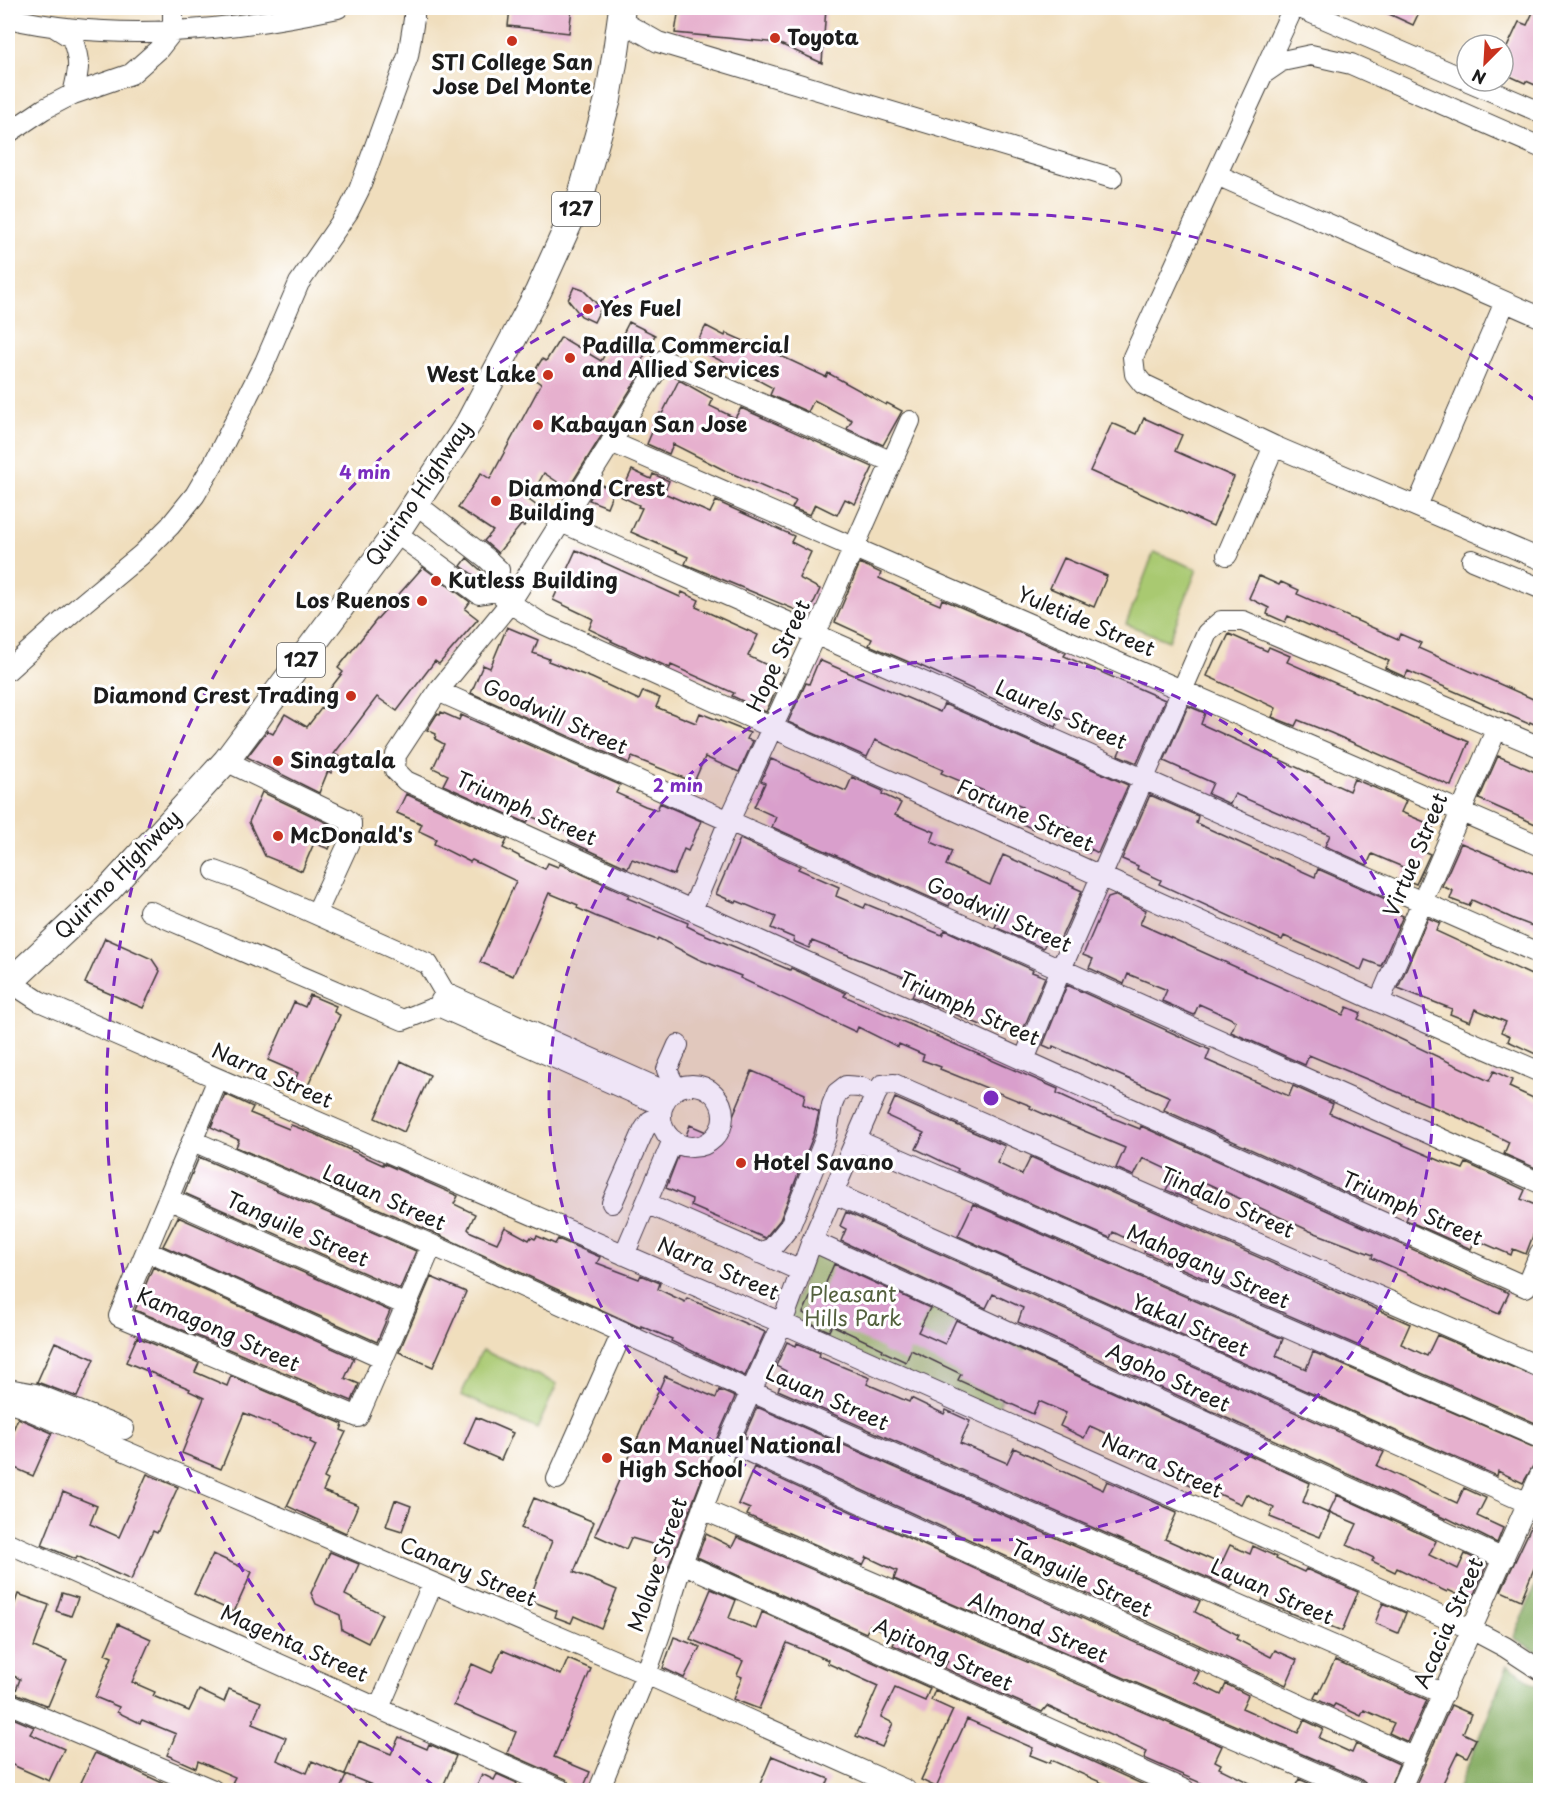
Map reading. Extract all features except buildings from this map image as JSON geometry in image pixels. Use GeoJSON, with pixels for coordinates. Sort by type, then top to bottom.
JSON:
{"type":"FeatureCollection","features":[{"type":"Feature","properties":{"kind":"main road","name":"Quirino Highway"},"geometry":{"type":"LineString","coordinates":[[8,983],[110,889],[226,761],[396,533],[473,414],[504,358],[564,237],[580,199],[603,120],[621,14]]}},
{"type":"Feature","properties":{"kind":"street"},"geometry":{"type":"LineString","coordinates":[[8,133],[44,109],[73,94],[131,74],[158,50],[173,32],[173,8]]}},
{"type":"Feature","properties":{"kind":"street"},"geometry":{"type":"LineString","coordinates":[[8,18],[94,32],[173,32],[236,26],[338,8]]}},
{"type":"Feature","properties":{"kind":"street"},"geometry":{"type":"LineString","coordinates":[[8,670],[141,555],[170,526],[195,495],[215,461],[265,362],[299,283],[348,212],[359,190],[408,56],[414,8]]}},
{"type":"Feature","properties":{"kind":"street"},"geometry":{"type":"LineString","coordinates":[[1293,8],[1133,357],[1136,374],[1143,384],[1274,446],[1540,559]]}},
{"type":"Feature","properties":{"kind":"street"},"geometry":{"type":"LineString","coordinates":[[1312,10],[1455,75]]}},
{"type":"Feature","properties":{"kind":"street"},"geometry":{"type":"LineString","coordinates":[[621,14],[658,42],[1112,178]]}},
{"type":"Feature","properties":{"kind":"street"},"geometry":{"type":"LineString","coordinates":[[54,27],[72,38],[78,56],[79,68],[73,94]]}},
{"type":"Feature","properties":{"kind":"street"},"geometry":{"type":"LineString","coordinates":[[1262,75],[1282,61],[1311,55],[1351,64],[1540,147]]}},
{"type":"Feature","properties":{"kind":"street"},"geometry":{"type":"LineString","coordinates":[[1496,93],[1540,112]]}},
{"type":"Feature","properties":{"kind":"street"},"geometry":{"type":"LineString","coordinates":[[1217,175],[1540,317]]}},
{"type":"Feature","properties":{"kind":"street"},"geometry":{"type":"LineString","coordinates":[[1417,506],[1505,302]]}},
{"type":"Feature","properties":{"kind":"street"},"geometry":{"type":"LineString","coordinates":[[438,691],[503,597],[561,522],[663,360],[892,462]]}},
{"type":"Feature","properties":{"kind":"street","name":"Hope Street"},"geometry":{"type":"LineString","coordinates":[[692,910],[729,821],[910,421]]}},
{"type":"Feature","properties":{"kind":"street","name":"Yuletide Street"},"geometry":{"type":"LineString","coordinates":[[611,442],[1540,846]]}},
{"type":"Feature","properties":{"kind":"street"},"geometry":{"type":"LineString","coordinates":[[1227,555],[1274,446]]}},
{"type":"Feature","properties":{"kind":"street"},"geometry":{"type":"LineString","coordinates":[[416,504],[499,570],[503,597]]}},
{"type":"Feature","properties":{"kind":"street","name":"Laurels Street"},"geometry":{"type":"LineString","coordinates":[[561,522],[1540,954]]}},
{"type":"Feature","properties":{"kind":"street","name":"Fortune Street"},"geometry":{"type":"LineString","coordinates":[[396,533],[479,594],[503,597],[541,623],[772,729],[1540,1072]]}},
{"type":"Feature","properties":{"kind":"street"},"geometry":{"type":"LineString","coordinates":[[1472,560],[1540,588]]}},
{"type":"Feature","properties":{"kind":"street"},"geometry":{"type":"LineString","coordinates":[[1024,1060],[1061,969],[1207,633],[1221,621],[1243,621],[1540,747]]}},
{"type":"Feature","properties":{"kind":"street","name":"Triumph Street"},"geometry":{"type":"LineString","coordinates":[[438,691],[396,755],[395,770],[406,781],[1526,1287],[1540,1253]]}},
{"type":"Feature","properties":{"kind":"street","name":"Goodwill Street"},"geometry":{"type":"LineString","coordinates":[[438,691],[1540,1183]]}},
{"type":"Feature","properties":{"kind":"street","name":"Virtue Street"},"geometry":{"type":"LineString","coordinates":[[1379,1002],[1497,728]]}},
{"type":"Feature","properties":{"kind":"street"},"geometry":{"type":"LineString","coordinates":[[226,761],[346,819],[351,824],[351,838],[316,914]]}},
{"type":"Feature","properties":{"kind":"street"},"geometry":{"type":"LineString","coordinates":[[215,871],[428,964],[442,1000],[667,1101]]}},
{"type":"Feature","properties":{"kind":"street"},"geometry":{"type":"LineString","coordinates":[[149,911],[403,1020],[442,1000]]}},
{"type":"Feature","properties":{"kind":"street","name":"Narra Street"},"geometry":{"type":"LineString","coordinates":[[8,983],[39,1001],[782,1323],[1473,1630],[1505,1647],[1540,1670]]}},
{"type":"Feature","properties":{"kind":"street"},"geometry":{"type":"LineString","coordinates":[[612,1203],[644,1130],[667,1101],[686,1086],[696,1085],[706,1088],[720,1102],[723,1121],[714,1138],[696,1147],[686,1146],[673,1140],[663,1127],[667,1101],[667,1070],[678,1045]]}},
{"type":"Feature","properties":{"kind":"street","name":"Kamagong Street"},"geometry":{"type":"LineString","coordinates":[[218,1079],[119,1316],[358,1417],[432,1245]]}},
{"type":"Feature","properties":{"kind":"street","name":"Tindalo Street"},"geometry":{"type":"LineString","coordinates":[[876,1094],[882,1085],[894,1084],[1540,1367]]}},
{"type":"Feature","properties":{"kind":"street"},"geometry":{"type":"LineString","coordinates":[[759,1253],[772,1248],[790,1226],[826,1137],[832,1105],[837,1093],[846,1086],[860,1087],[876,1094]]}},
{"type":"Feature","properties":{"kind":"street","name":"Molave Street"},"geometry":{"type":"LineString","coordinates":[[599,1791],[646,1674],[682,1563],[728,1442],[782,1323],[812,1241],[876,1094]]}},
{"type":"Feature","properties":{"kind":"street"},"geometry":{"type":"LineString","coordinates":[[624,1255],[673,1140]]}},
{"type":"Feature","properties":{"kind":"street","name":"Mahogany Street"},"geometry":{"type":"LineString","coordinates":[[856,1140],[1540,1438]]}},
{"type":"Feature","properties":{"kind":"street","name":"Lauan Street"},"geometry":{"type":"LineString","coordinates":[[193,1141],[432,1245],[752,1392],[1444,1694]]}},
{"type":"Feature","properties":{"kind":"street","name":"Yakal Street"},"geometry":{"type":"LineString","coordinates":[[833,1193],[1528,1503]]}},
{"type":"Feature","properties":{"kind":"street","name":"Tanguile Street"},"geometry":{"type":"LineString","coordinates":[[168,1199],[406,1305]]}},
{"type":"Feature","properties":{"kind":"street"},"geometry":{"type":"LineString","coordinates":[[646,1203],[801,1271]]}},
{"type":"Feature","properties":{"kind":"street","name":"Agoho Street"},"geometry":{"type":"LineString","coordinates":[[812,1241],[1504,1559]]}},
{"type":"Feature","properties":{"kind":"street"},"geometry":{"type":"LineString","coordinates":[[146,1251],[383,1358]]}},
{"type":"Feature","properties":{"kind":"street"},"geometry":{"type":"LineString","coordinates":[[557,1479],[622,1333]]}},
{"type":"Feature","properties":{"kind":"street"},"geometry":{"type":"LineString","coordinates":[[8,1399],[36,1394],[124,1430]]}},
{"type":"Feature","properties":{"kind":"street","name":"Canary Street"},"geometry":{"type":"LineString","coordinates":[[8,1399],[646,1674],[906,1791]]}},
{"type":"Feature","properties":{"kind":"street","name":"Tanguile Street"},"geometry":{"type":"LineString","coordinates":[[728,1442],[1415,1758]]}},
{"type":"Feature","properties":{"kind":"street","name":"Acacia Street"},"geometry":{"type":"LineString","coordinates":[[1400,1791],[1540,1475]]}},
{"type":"Feature","properties":{"kind":"street","name":"Almond Street"},"geometry":{"type":"LineString","coordinates":[[702,1509],[1355,1791]]}},
{"type":"Feature","properties":{"kind":"street","name":"Magenta Street"},"geometry":{"type":"LineString","coordinates":[[8,1543],[561,1791]]}},
{"type":"Feature","properties":{"kind":"street","name":"Apitong Street"},"geometry":{"type":"LineString","coordinates":[[682,1563],[1185,1791]]}},
{"type":"Feature","properties":{"kind":"street"},"geometry":{"type":"LineString","coordinates":[[379,1708],[433,1583]]}},
{"type":"Feature","properties":{"kind":"street"},"geometry":{"type":"LineString","coordinates":[[8,1703],[213,1791]]}},
{"type":"Feature","properties":{"kind":"green space"},"geometry":{"type":"Polygon","coordinates":[[[1154,552],[1197,569],[1169,641],[1126,624],[1154,552]]]}},
{"type":"Feature","properties":{"kind":"green space","name":"Pleasant Hills Park"},"geometry":{"type":"Polygon","coordinates":[[[817,1245],[1029,1340],[996,1412],[786,1324],[817,1245]]]}},
{"type":"Feature","properties":{"kind":"green space"},"geometry":{"type":"Polygon","coordinates":[[[482,1350],[557,1384],[537,1429],[461,1395],[482,1350]]]}},
{"type":"Feature","properties":{"kind":"green space"},"geometry":{"type":"Polygon","coordinates":[[[1540,1573],[1540,1654],[1514,1638],[1540,1573]]]}},
{"type":"Feature","properties":{"kind":"green space"},"geometry":{"type":"Polygon","coordinates":[[[1508,1665],[1540,1688],[1540,1790],[1458,1790],[1508,1665]]]}},
{"type":"Feature","properties":{"kind":"place","name":"Toyota"},"geometry":{"type":"Point","coordinates":[775,38]}},
{"type":"Feature","properties":{"kind":"place","name":"STI College San Jose Del Monte"},"geometry":{"type":"Point","coordinates":[512,41]}},
{"type":"Feature","properties":{"kind":"place","name":"Yes Fuel"},"geometry":{"type":"Point","coordinates":[588,309]}},
{"type":"Feature","properties":{"kind":"place","name":"Padilla Commercial and Allied Services"},"geometry":{"type":"Point","coordinates":[570,358]}},
{"type":"Feature","properties":{"kind":"place","name":"West Lake"},"geometry":{"type":"Point","coordinates":[548,375]}},
{"type":"Feature","properties":{"kind":"place","name":"Kabayan San Jose"},"geometry":{"type":"Point","coordinates":[538,425]}},
{"type":"Feature","properties":{"kind":"place","name":"Diamond Crest Building"},"geometry":{"type":"Point","coordinates":[496,501]}},
{"type":"Feature","properties":{"kind":"place","name":"Kutless Building"},"geometry":{"type":"Point","coordinates":[436,581]}},
{"type":"Feature","properties":{"kind":"place","name":"Los Ruenos"},"geometry":{"type":"Point","coordinates":[422,601]}},
{"type":"Feature","properties":{"kind":"place","name":"Diamond Crest Trading"},"geometry":{"type":"Point","coordinates":[351,696]}},
{"type":"Feature","properties":{"kind":"place","name":"Sinagtala"},"geometry":{"type":"Point","coordinates":[278,761]}},
{"type":"Feature","properties":{"kind":"place","name":"McDonald's"},"geometry":{"type":"Point","coordinates":[278,836]}},
{"type":"Feature","properties":{"kind":"place","name":"Hotel Savano"},"geometry":{"type":"Point","coordinates":[741,1163]}},
{"type":"Feature","properties":{"kind":"place","name":"San Manuel National High School"},"geometry":{"type":"Point","coordinates":[607,1458]}}]}
